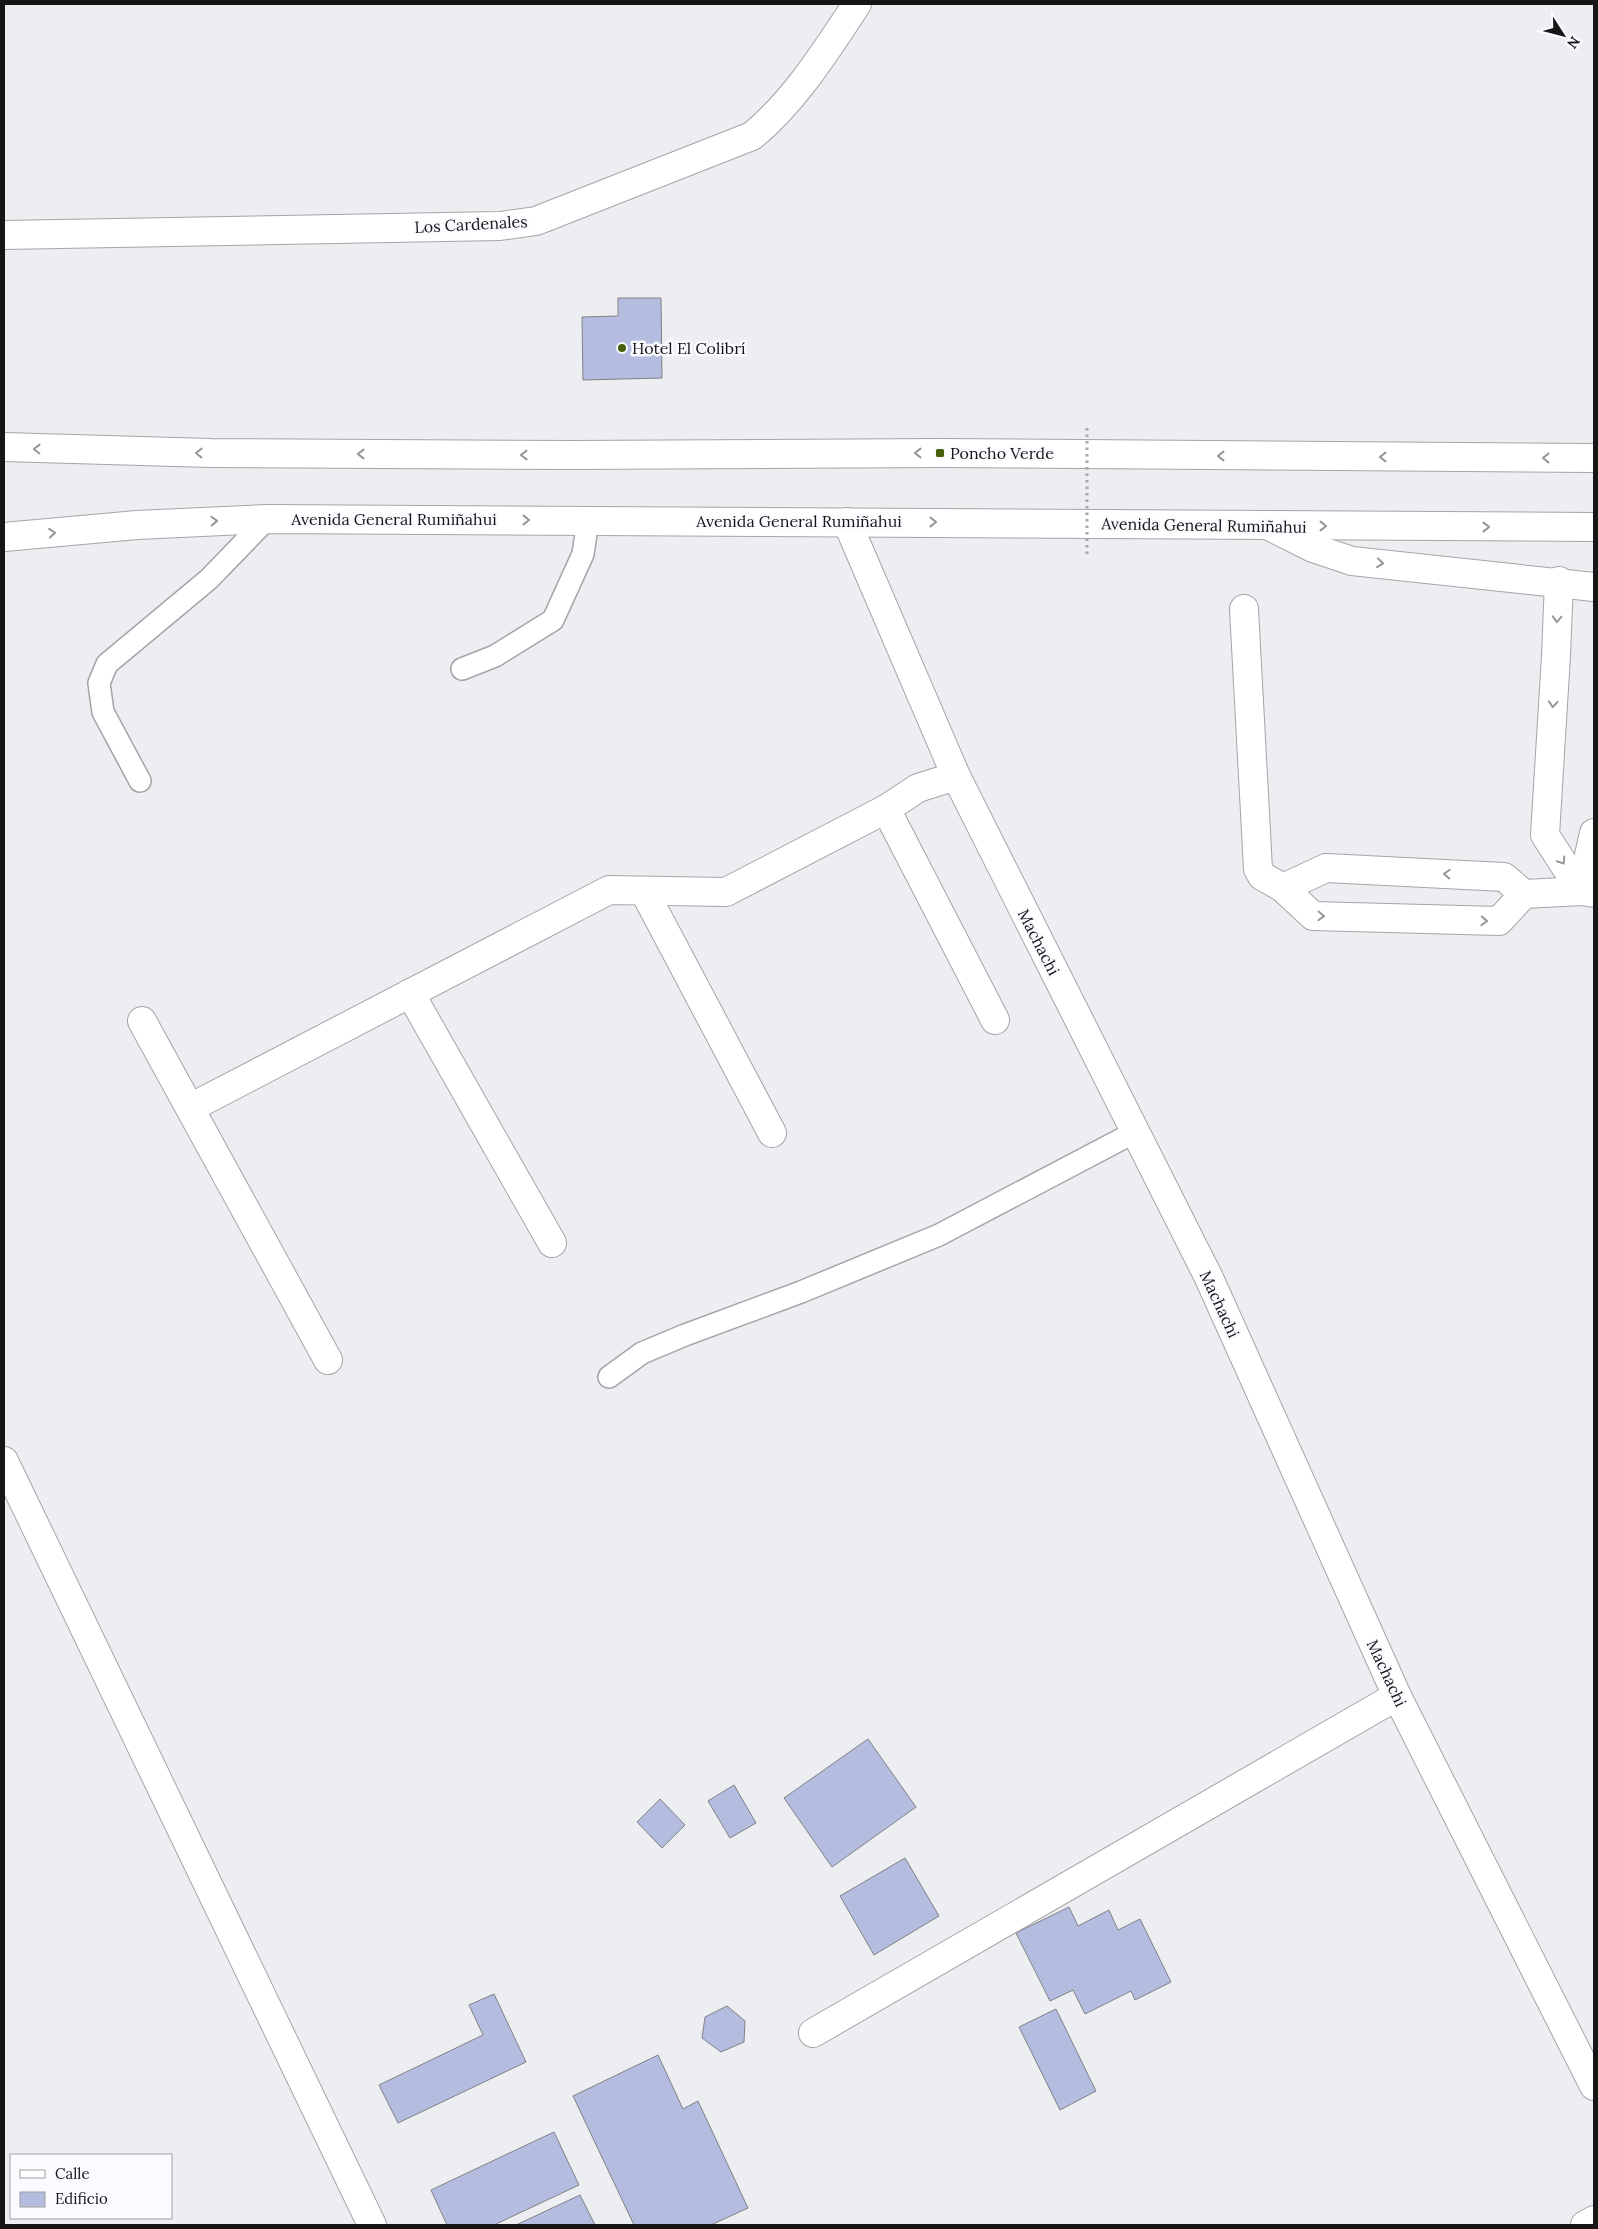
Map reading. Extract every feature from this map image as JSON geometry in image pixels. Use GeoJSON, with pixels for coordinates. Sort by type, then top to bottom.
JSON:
{"type":"FeatureCollection","features":[{"type":"Feature","properties":{"kind":"main road","name":"Los Cardenales"},"geometry":{"type":"LineString","coordinates":[[4,235],[500,226],[536,221],[752,136],[767,124],[800,85],[857,4]]}},
{"type":"Feature","properties":{"kind":"main road"},"geometry":{"type":"LineString","coordinates":[[4,447],[220,453],[563,455],[940,453],[1594,458]]}},
{"type":"Feature","properties":{"kind":"main road","name":"Avenida General Rumiñahui"},"geometry":{"type":"LineString","coordinates":[[4,537],[137,525],[267,519],[1594,527]]}},
{"type":"Feature","properties":{"kind":"main road","name":"Machachi"},"geometry":{"type":"LineString","coordinates":[[847,522],[956,776],[1209,1278],[1397,1696],[1594,2086]]}},
{"type":"Feature","properties":{"kind":"main road"},"geometry":{"type":"LineString","coordinates":[[1268,526],[1313,548],[1352,561],[1594,587]]}},
{"type":"Feature","properties":{"kind":"main road"},"geometry":{"type":"LineString","coordinates":[[1559,582],[1545,835],[1588,892]]}},
{"type":"Feature","properties":{"kind":"main road"},"geometry":{"type":"LineString","coordinates":[[1244,610],[1258,868],[1262,876],[1283,888],[1313,916],[1499,921],[1524,894]]}},
{"type":"Feature","properties":{"kind":"main road"},"geometry":{"type":"LineString","coordinates":[[190,1108],[609,890],[726,892],[886,809],[918,788],[956,776]]}},
{"type":"Feature","properties":{"kind":"main road"},"geometry":{"type":"LineString","coordinates":[[886,809],[995,1020]]}},
{"type":"Feature","properties":{"kind":"main road"},"geometry":{"type":"LineString","coordinates":[[1588,892],[1594,833]]}},
{"type":"Feature","properties":{"kind":"main road"},"geometry":{"type":"LineString","coordinates":[[1283,888],[1326,868],[1504,877],[1524,894],[1588,892]]}},
{"type":"Feature","properties":{"kind":"main road"},"geometry":{"type":"LineString","coordinates":[[644,891],[772,1133]]}},
{"type":"Feature","properties":{"kind":"main road"},"geometry":{"type":"LineString","coordinates":[[410,993],[552,1243]]}},
{"type":"Feature","properties":{"kind":"main road"},"geometry":{"type":"LineString","coordinates":[[142,1021],[328,1360]]}},
{"type":"Feature","properties":{"kind":"main road"},"geometry":{"type":"LineString","coordinates":[[4,1461],[372,2225]]}},
{"type":"Feature","properties":{"kind":"main road"},"geometry":{"type":"LineString","coordinates":[[813,2033],[1397,1696]]}},
{"type":"Feature","properties":{"kind":"main road"},"geometry":{"type":"LineString","coordinates":[[1585,2225],[1594,2220]]}},
{"type":"Feature","properties":{"kind":"lane"},"geometry":{"type":"LineString","coordinates":[[140,781],[103,712],[99,684],[108,664],[209,579],[267,519]]}},
{"type":"Feature","properties":{"kind":"lane"},"geometry":{"type":"LineString","coordinates":[[462,670],[496,656],[553,620],[583,554],[588,521]]}},
{"type":"Feature","properties":{"kind":"lane"},"geometry":{"type":"LineString","coordinates":[[609,1378],[650,1349],[801,1292],[939,1234],[1135,1132]]}},
{"type":"Feature","properties":{"kind":"path"},"geometry":{"type":"LineString","coordinates":[[1087,428],[1087,554]]}},
{"type":"Feature","properties":{"kind":"building","name":"Hotel El Colibrí"},"geometry":{"type":"Polygon","coordinates":[[[618,298],[661,298],[662,378],[583,380],[582,317],[618,316],[618,298]]]}},
{"type":"Feature","properties":{"kind":"building"},"geometry":{"type":"Polygon","coordinates":[[[868,1739],[916,1807],[832,1867],[784,1798],[868,1739]]]}},
{"type":"Feature","properties":{"kind":"building"},"geometry":{"type":"Polygon","coordinates":[[[734,1785],[756,1823],[730,1838],[708,1801],[734,1785]]]}},
{"type":"Feature","properties":{"kind":"building"},"geometry":{"type":"Polygon","coordinates":[[[660,1799],[685,1825],[662,1848],[637,1822],[660,1799]]]}},
{"type":"Feature","properties":{"kind":"building"},"geometry":{"type":"Polygon","coordinates":[[[905,1858],[939,1916],[874,1955],[840,1896],[905,1858]]]}},
{"type":"Feature","properties":{"kind":"building"},"geometry":{"type":"Polygon","coordinates":[[[1069,1907],[1078,1926],[1109,1910],[1118,1930],[1140,1919],[1171,1982],[1135,2000],[1131,1991],[1085,2014],[1073,1990],[1050,2001],[1016,1933],[1069,1907]]]}},
{"type":"Feature","properties":{"kind":"building"},"geometry":{"type":"Polygon","coordinates":[[[494,1994],[526,2062],[398,2123],[379,2085],[483,2035],[469,2005],[494,1994]]]}},
{"type":"Feature","properties":{"kind":"building"},"geometry":{"type":"Polygon","coordinates":[[[727,2006],[745,2021],[744,2042],[721,2052],[702,2038],[705,2017],[727,2006]]]}},
{"type":"Feature","properties":{"kind":"building"},"geometry":{"type":"Polygon","coordinates":[[[1056,2009],[1096,2091],[1060,2110],[1019,2027],[1056,2009]]]}},
{"type":"Feature","properties":{"kind":"building"},"geometry":{"type":"Polygon","coordinates":[[[658,2055],[683,2109],[698,2101],[748,2208],[711,2225],[634,2225],[573,2096],[658,2055]]]}},
{"type":"Feature","properties":{"kind":"building"},"geometry":{"type":"Polygon","coordinates":[[[554,2132],[579,2185],[494,2225],[447,2225],[431,2190],[554,2132]]]}},
{"type":"Feature","properties":{"kind":"building"},"geometry":{"type":"Polygon","coordinates":[[[580,2195],[595,2225],[516,2225],[580,2195]]]}},
{"type":"Feature","properties":{"kind":"place","name":"Hotel El Colibrí"},"geometry":{"type":"Point","coordinates":[622,348]}},
{"type":"Feature","properties":{"kind":"place","name":"Poncho Verde"},"geometry":{"type":"Point","coordinates":[940,453]}}]}
